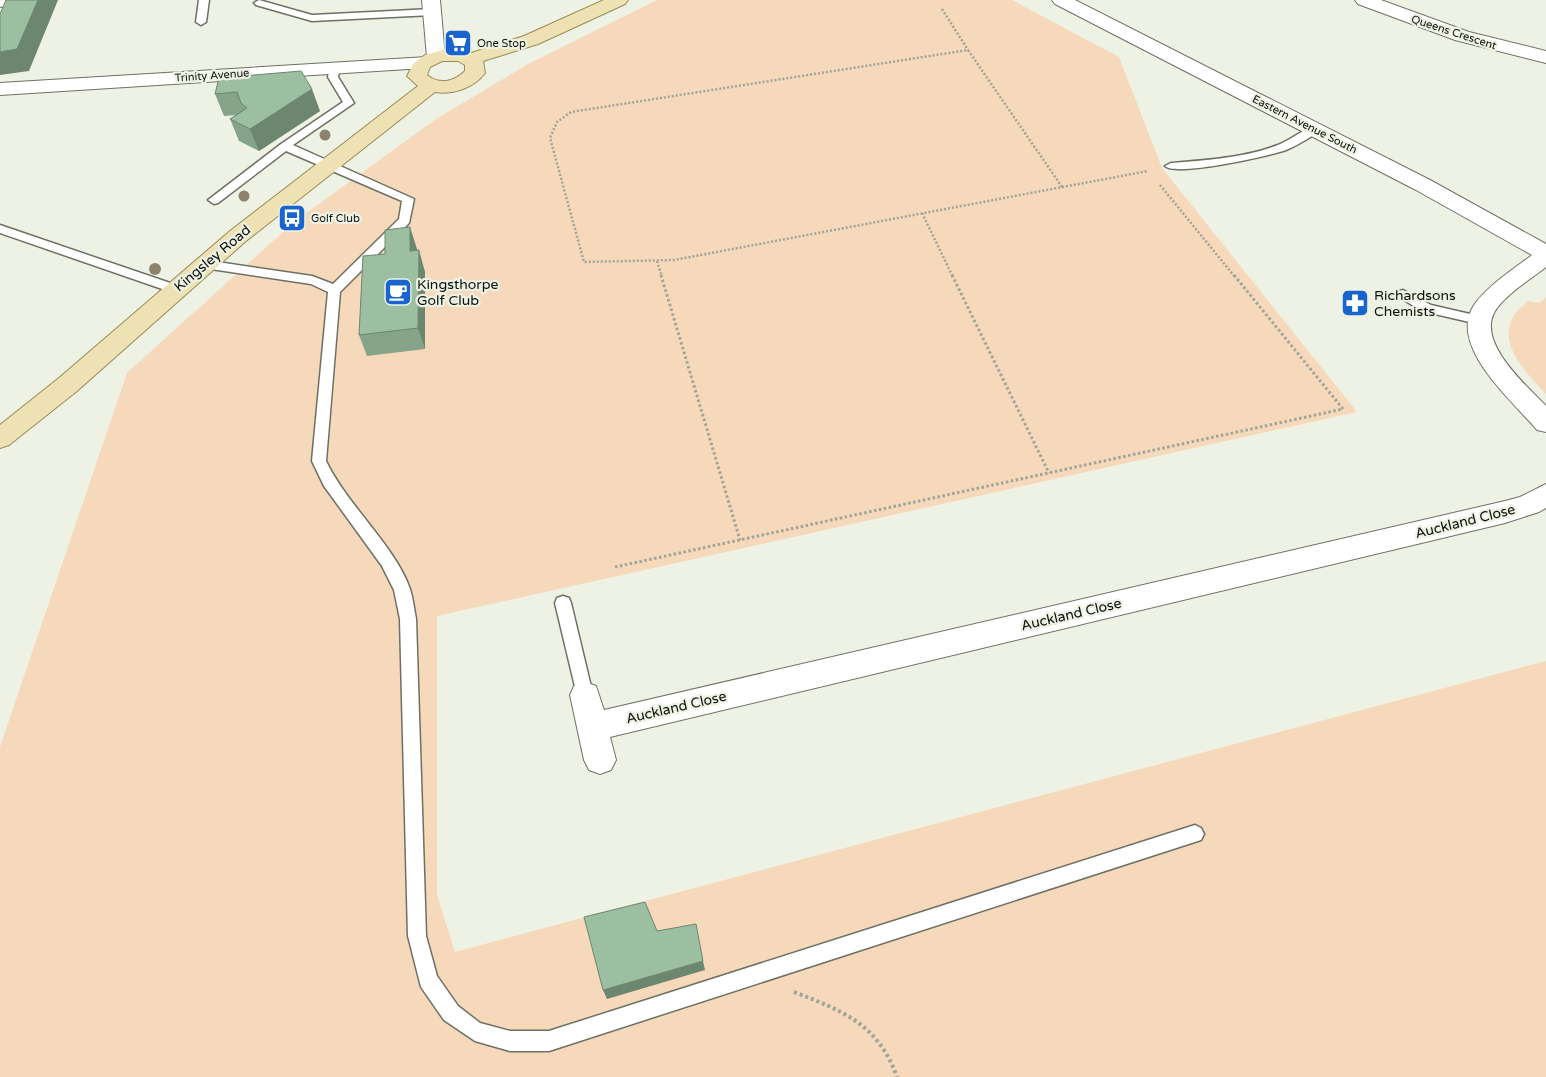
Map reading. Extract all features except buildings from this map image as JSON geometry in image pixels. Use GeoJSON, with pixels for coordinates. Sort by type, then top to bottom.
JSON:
{"type":"FeatureCollection","features":[{"type":"Feature","properties":{"kind":"main road"},"geometry":{"type":"LineString","coordinates":[[471,59],[476,67],[475,73],[471,78],[458,85],[431,86],[423,83],[417,76],[419,67],[430,59],[457,55],[471,59],[531,40],[619,0]]}},
{"type":"Feature","properties":{"kind":"main road","name":"Kingsley Road"},"geometry":{"type":"LineString","coordinates":[[0,438],[27,419],[204,264],[325,164],[431,86]]}},
{"type":"Feature","properties":{"kind":"street","name":"Eastern Avenue South"},"geometry":{"type":"LineString","coordinates":[[1061,0],[1316,129],[1546,254]]}},
{"type":"Feature","properties":{"kind":"street","name":"Queens Crescent"},"geometry":{"type":"LineString","coordinates":[[1364,0],[1462,36],[1546,57]]}},
{"type":"Feature","properties":{"kind":"street"},"geometry":{"type":"LineString","coordinates":[[430,59],[432,6]]}},
{"type":"Feature","properties":{"kind":"street","name":"Trinity Avenue"},"geometry":{"type":"LineString","coordinates":[[0,89],[430,59]]}},
{"type":"Feature","properties":{"kind":"street"},"geometry":{"type":"LineString","coordinates":[[1546,254],[1487,304],[1478,320],[1481,344],[1488,357],[1546,423]]}},
{"type":"Feature","properties":{"kind":"street","name":"Auckland Close"},"geometry":{"type":"LineString","coordinates":[[592,727],[1505,512],[1528,505],[1546,494]]}},
{"type":"Feature","properties":{"kind":"street"},"geometry":{"type":"LineString","coordinates":[[585,695],[600,760]]}},
{"type":"Feature","properties":{"kind":"lane"},"geometry":{"type":"LineString","coordinates":[[201,22],[204,0]]}},
{"type":"Feature","properties":{"kind":"lane"},"geometry":{"type":"LineString","coordinates":[[259,3],[312,18],[432,6]]}},
{"type":"Feature","properties":{"kind":"lane"},"geometry":{"type":"LineString","coordinates":[[214,200],[284,146],[349,103],[333,77],[335,66]]}},
{"type":"Feature","properties":{"kind":"lane"},"geometry":{"type":"LineString","coordinates":[[1171,166],[1256,156],[1300,141],[1316,129]]}},
{"type":"Feature","properties":{"kind":"lane"},"geometry":{"type":"LineString","coordinates":[[284,146],[408,199],[406,220],[334,291],[319,461],[329,482],[387,562],[402,589],[408,620],[417,936],[428,980],[451,1013],[475,1031],[510,1041],[550,1041],[1195,834]]}},
{"type":"Feature","properties":{"kind":"lane"},"geometry":{"type":"LineString","coordinates":[[0,229],[175,289]]}},
{"type":"Feature","properties":{"kind":"lane"},"geometry":{"type":"LineString","coordinates":[[204,264],[312,280],[325,284],[334,291]]}},
{"type":"Feature","properties":{"kind":"lane"},"geometry":{"type":"LineString","coordinates":[[1403,294],[1427,308],[1478,320]]}},
{"type":"Feature","properties":{"kind":"lane"},"geometry":{"type":"LineString","coordinates":[[563,603],[585,695]]}},
{"type":"Feature","properties":{"kind":"path"},"geometry":{"type":"LineString","coordinates":[[942,9],[1062,187]]}},
{"type":"Feature","properties":{"kind":"path"},"geometry":{"type":"LineString","coordinates":[[968,50],[571,112],[557,122],[550,138],[584,262],[674,260],[1171,166]]}},
{"type":"Feature","properties":{"kind":"path"},"geometry":{"type":"LineString","coordinates":[[615,567],[1343,409],[1148,171]]}},
{"type":"Feature","properties":{"kind":"path"},"geometry":{"type":"LineString","coordinates":[[922,213],[1049,473]]}},
{"type":"Feature","properties":{"kind":"path"},"geometry":{"type":"LineString","coordinates":[[657,261],[740,540]]}},
{"type":"Feature","properties":{"kind":"path"},"geometry":{"type":"LineString","coordinates":[[787,989],[823,1003],[861,1025],[886,1050],[897,1077]]}},
{"type":"Feature","properties":{"kind":"shaded area"},"geometry":{"type":"Polygon","coordinates":[[[657,0],[1012,0],[1119,57],[1162,168],[1357,412],[437,616],[437,895],[455,952],[1546,661],[1546,1077],[0,1077],[0,747],[127,373],[294,222],[436,119],[530,63],[657,0]]]}},
{"type":"Feature","properties":{"kind":"shaded area"},"geometry":{"type":"Polygon","coordinates":[[[1546,297],[1546,394],[1516,358],[1511,348],[1509,326],[1514,315],[1528,301],[1540,303],[1546,297]]]}},
{"type":"Feature","properties":{"kind":"place","name":"One Stop"},"geometry":{"type":"Point","coordinates":[458,43]}},
{"type":"Feature","properties":{"kind":"place","name":"Golf Club"},"geometry":{"type":"Point","coordinates":[292,218]}},
{"type":"Feature","properties":{"kind":"place","name":"Kingsthorpe Golf Club"},"geometry":{"type":"Point","coordinates":[398,292]}},
{"type":"Feature","properties":{"kind":"place","name":"Richardsons Chemists"},"geometry":{"type":"Point","coordinates":[1355,303]}}]}
